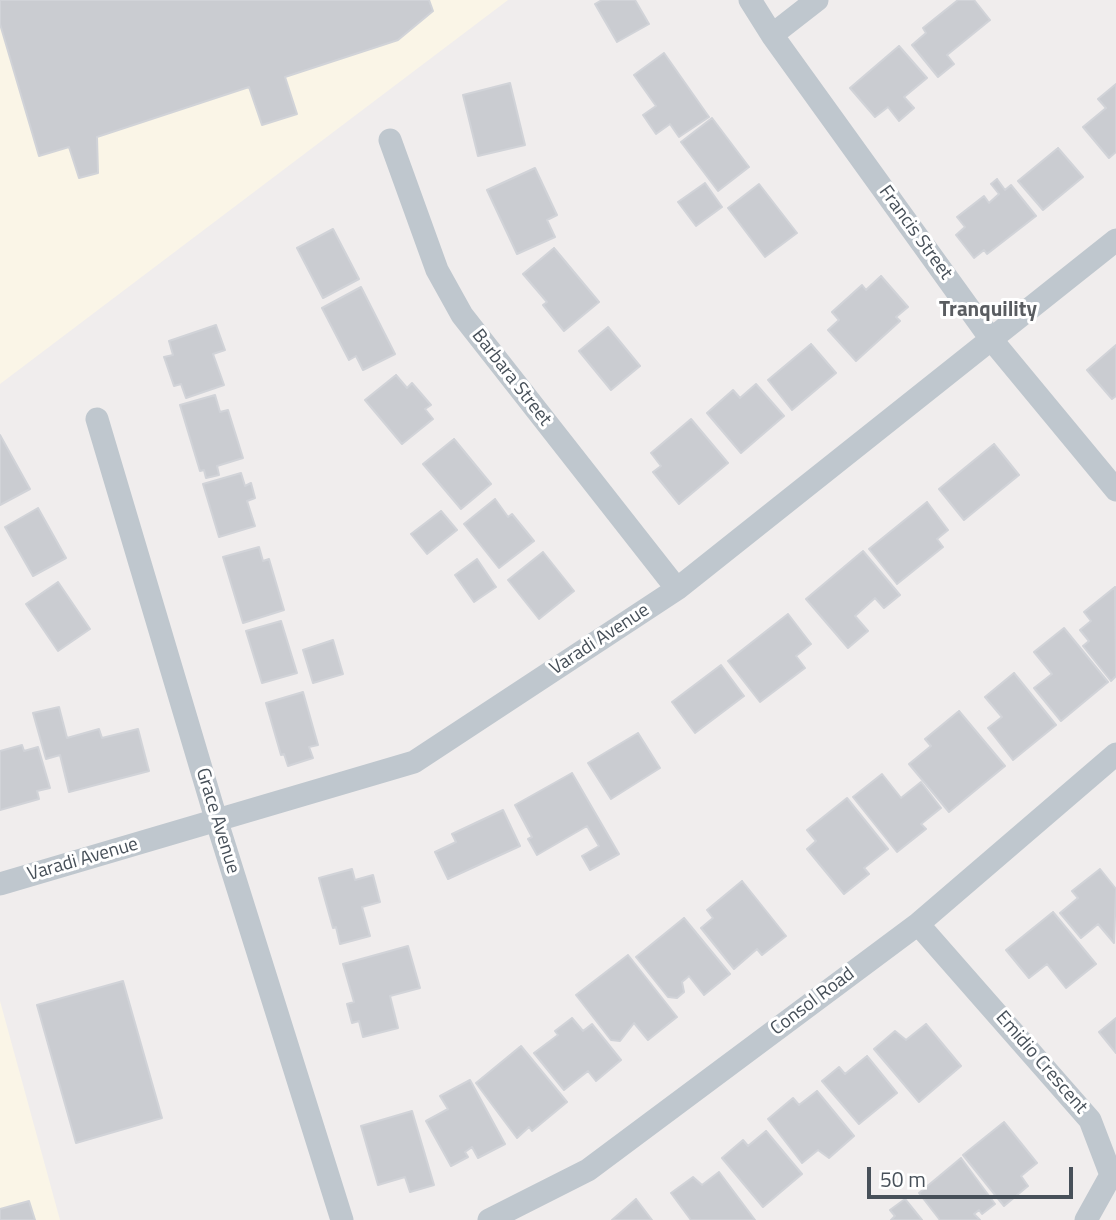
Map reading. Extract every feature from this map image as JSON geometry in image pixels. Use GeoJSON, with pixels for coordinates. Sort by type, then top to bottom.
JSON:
{"type":"FeatureCollection","features":[{"type":"Feature","properties":{"kind":"street","name":"Francis Street"},"geometry":{"type":"LineString","coordinates":[[750,0],[772,36],[991,339],[1116,490]]}},
{"type":"Feature","properties":{"kind":"street"},"geometry":{"type":"LineString","coordinates":[[772,36],[817,0]]}},
{"type":"Feature","properties":{"kind":"street","name":"Barbara Street"},"geometry":{"type":"LineString","coordinates":[[390,141],[437,270],[462,315],[677,589]]}},
{"type":"Feature","properties":{"kind":"street","name":"Varadi Avenue"},"geometry":{"type":"LineString","coordinates":[[0,884],[414,762],[677,589],[1116,240]]}},
{"type":"Feature","properties":{"kind":"street","name":"Grace Avenue"},"geometry":{"type":"LineString","coordinates":[[97,419],[217,822],[342,1220]]}},
{"type":"Feature","properties":{"kind":"street","name":"Consol Road"},"geometry":{"type":"LineString","coordinates":[[489,1220],[528,1211],[588,1170],[918,924],[1116,754]]}},
{"type":"Feature","properties":{"kind":"street","name":"Emidio Crescent"},"geometry":{"type":"LineString","coordinates":[[918,924],[1090,1120],[1111,1175],[1086,1220]]}},
{"type":"Feature","properties":{"kind":"shaded area"},"geometry":{"type":"Polygon","coordinates":[[[0,0],[508,0],[0,384],[0,0]]]}},
{"type":"Feature","properties":{"kind":"shaded area"},"geometry":{"type":"Polygon","coordinates":[[[0,1001],[60,1220],[0,1220],[0,1001]]]}},
{"type":"Feature","properties":{"kind":"building"},"geometry":{"type":"Polygon","coordinates":[[[0,0],[429,0],[433,11],[398,40],[285,77],[297,114],[262,125],[249,87],[97,137],[98,173],[79,178],[69,147],[39,156],[0,24],[0,0]]]}},
{"type":"Feature","properties":{"kind":"building"},"geometry":{"type":"Polygon","coordinates":[[[602,0],[635,0],[649,24],[617,42],[595,4],[602,0]]]}},
{"type":"Feature","properties":{"kind":"building"},"geometry":{"type":"Polygon","coordinates":[[[958,0],[974,0],[990,20],[947,55],[954,64],[938,77],[912,45],[926,33],[923,28],[958,0]]]}},
{"type":"Feature","properties":{"kind":"building"},"geometry":{"type":"Polygon","coordinates":[[[899,46],[927,78],[904,97],[914,108],[899,121],[888,107],[875,117],[850,88],[899,46]]]}},
{"type":"Feature","properties":{"kind":"building"},"geometry":{"type":"Polygon","coordinates":[[[664,53],[709,117],[679,137],[670,124],[656,134],[643,115],[656,106],[634,75],[664,53]]]}},
{"type":"Feature","properties":{"kind":"building"},"geometry":{"type":"Polygon","coordinates":[[[510,83],[525,145],[478,156],[463,95],[510,83]]]}},
{"type":"Feature","properties":{"kind":"building"},"geometry":{"type":"Polygon","coordinates":[[[1116,84],[1116,152],[1109,158],[1083,127],[1106,108],[1098,99],[1116,84]]]}},
{"type":"Feature","properties":{"kind":"building"},"geometry":{"type":"Polygon","coordinates":[[[712,118],[749,167],[718,191],[681,142],[712,118]]]}},
{"type":"Feature","properties":{"kind":"building"},"geometry":{"type":"Polygon","coordinates":[[[1058,148],[1083,177],[1043,210],[1018,181],[1058,148]]]}},
{"type":"Feature","properties":{"kind":"building"},"geometry":{"type":"Polygon","coordinates":[[[535,168],[557,215],[547,220],[555,237],[517,254],[487,190],[535,168]]]}},
{"type":"Feature","properties":{"kind":"building"},"geometry":{"type":"Polygon","coordinates":[[[997,179],[1005,190],[1011,185],[1036,216],[987,254],[984,250],[974,258],[956,235],[965,227],[957,217],[984,196],[989,203],[999,194],[991,184],[997,179]]]}},
{"type":"Feature","properties":{"kind":"building"},"geometry":{"type":"Polygon","coordinates":[[[705,183],[722,207],[696,226],[678,202],[705,183]]]}},
{"type":"Feature","properties":{"kind":"building"},"geometry":{"type":"Polygon","coordinates":[[[759,184],[797,233],[765,257],[728,208],[759,184]]]}},
{"type":"Feature","properties":{"kind":"building"},"geometry":{"type":"Polygon","coordinates":[[[333,229],[359,279],[323,298],[297,248],[333,229]]]}},
{"type":"Feature","properties":{"kind":"building"},"geometry":{"type":"Polygon","coordinates":[[[554,248],[599,302],[564,331],[543,305],[547,302],[523,274],[554,248]]]}},
{"type":"Feature","properties":{"kind":"building"},"geometry":{"type":"Polygon","coordinates":[[[881,276],[908,307],[896,317],[900,321],[856,361],[828,330],[839,320],[832,312],[862,285],[866,290],[881,276]]]}},
{"type":"Feature","properties":{"kind":"building"},"geometry":{"type":"Polygon","coordinates":[[[361,287],[395,354],[363,370],[356,356],[349,360],[322,308],[361,287]]]}},
{"type":"Feature","properties":{"kind":"building"},"geometry":{"type":"Polygon","coordinates":[[[216,325],[225,350],[213,354],[224,385],[186,398],[181,384],[174,386],[164,357],[173,355],[169,341],[216,325]]]}},
{"type":"Feature","properties":{"kind":"building"},"geometry":{"type":"Polygon","coordinates":[[[608,327],[640,366],[611,390],[579,351],[608,327]]]}},
{"type":"Feature","properties":{"kind":"building"},"geometry":{"type":"Polygon","coordinates":[[[811,344],[836,373],[792,410],[768,380],[811,344]]]}},
{"type":"Feature","properties":{"kind":"building"},"geometry":{"type":"Polygon","coordinates":[[[1116,345],[1116,396],[1112,399],[1087,370],[1116,345]]]}},
{"type":"Feature","properties":{"kind":"building"},"geometry":{"type":"Polygon","coordinates":[[[396,375],[407,388],[412,383],[431,405],[425,409],[433,419],[402,444],[365,400],[396,375]]]}},
{"type":"Feature","properties":{"kind":"building"},"geometry":{"type":"Polygon","coordinates":[[[756,384],[784,416],[741,453],[707,413],[733,390],[740,398],[756,384]]]}},
{"type":"Feature","properties":{"kind":"building"},"geometry":{"type":"Polygon","coordinates":[[[215,395],[220,412],[228,410],[243,458],[217,466],[219,475],[206,478],[204,470],[200,471],[180,405],[215,395]]]}},
{"type":"Feature","properties":{"kind":"building"},"geometry":{"type":"Polygon","coordinates":[[[691,419],[728,463],[679,504],[653,472],[661,466],[651,453],[691,419]]]}},
{"type":"Feature","properties":{"kind":"building"},"geometry":{"type":"Polygon","coordinates":[[[0,435],[30,489],[0,505],[0,435]]]}},
{"type":"Feature","properties":{"kind":"building"},"geometry":{"type":"Polygon","coordinates":[[[454,439],[491,484],[461,509],[423,464],[454,439]]]}},
{"type":"Feature","properties":{"kind":"building"},"geometry":{"type":"Polygon","coordinates":[[[994,444],[1019,475],[964,520],[939,489],[994,444]]]}},
{"type":"Feature","properties":{"kind":"building"},"geometry":{"type":"Polygon","coordinates":[[[241,473],[245,486],[251,483],[255,498],[247,501],[255,526],[219,537],[203,484],[241,473]]]}},
{"type":"Feature","properties":{"kind":"building"},"geometry":{"type":"Polygon","coordinates":[[[495,499],[508,517],[512,514],[534,541],[499,568],[464,524],[495,499]]]}},
{"type":"Feature","properties":{"kind":"building"},"geometry":{"type":"Polygon","coordinates":[[[927,502],[948,530],[937,539],[943,547],[897,584],[869,549],[927,502]]]}},
{"type":"Feature","properties":{"kind":"building"},"geometry":{"type":"Polygon","coordinates":[[[38,508],[66,558],[33,576],[5,527],[38,508]]]}},
{"type":"Feature","properties":{"kind":"building"},"geometry":{"type":"Polygon","coordinates":[[[441,511],[457,530],[427,554],[411,534],[441,511]]]}},
{"type":"Feature","properties":{"kind":"building"},"geometry":{"type":"Polygon","coordinates":[[[259,547],[263,561],[269,559],[284,610],[243,623],[223,557],[259,547]]]}},
{"type":"Feature","properties":{"kind":"building"},"geometry":{"type":"Polygon","coordinates":[[[863,551],[900,595],[884,608],[875,598],[855,616],[868,631],[848,648],[806,599],[863,551]]]}},
{"type":"Feature","properties":{"kind":"building"},"geometry":{"type":"Polygon","coordinates":[[[543,552],[574,591],[539,619],[508,580],[543,552]]]}},
{"type":"Feature","properties":{"kind":"building"},"geometry":{"type":"Polygon","coordinates":[[[477,559],[496,587],[474,602],[455,575],[477,559]]]}},
{"type":"Feature","properties":{"kind":"building"},"geometry":{"type":"Polygon","coordinates":[[[58,582],[90,629],[58,651],[26,604],[58,582]]]}},
{"type":"Feature","properties":{"kind":"building"},"geometry":{"type":"Polygon","coordinates":[[[1115,587],[1116,676],[1111,681],[1083,646],[1089,641],[1080,630],[1091,621],[1084,612],[1115,587]]]}},
{"type":"Feature","properties":{"kind":"building"},"geometry":{"type":"Polygon","coordinates":[[[788,614],[811,644],[796,656],[805,668],[760,702],[728,661],[788,614]]]}},
{"type":"Feature","properties":{"kind":"building"},"geometry":{"type":"Polygon","coordinates":[[[281,621],[297,673],[262,683],[246,631],[281,621]]]}},
{"type":"Feature","properties":{"kind":"building"},"geometry":{"type":"Polygon","coordinates":[[[1064,628],[1108,682],[1061,721],[1034,688],[1052,674],[1034,652],[1064,628]]]}},
{"type":"Feature","properties":{"kind":"building"},"geometry":{"type":"Polygon","coordinates":[[[333,640],[343,674],[313,683],[303,650],[333,640]]]}},
{"type":"Feature","properties":{"kind":"building"},"geometry":{"type":"Polygon","coordinates":[[[721,665],[744,696],[695,733],[672,702],[721,665]]]}},
{"type":"Feature","properties":{"kind":"building"},"geometry":{"type":"Polygon","coordinates":[[[1014,673],[1056,725],[1013,760],[988,728],[1002,717],[985,697],[1014,673]]]}},
{"type":"Feature","properties":{"kind":"building"},"geometry":{"type":"Polygon","coordinates":[[[303,692],[318,745],[309,747],[313,758],[288,766],[284,754],[281,755],[266,703],[303,692]]]}},
{"type":"Feature","properties":{"kind":"building"},"geometry":{"type":"Polygon","coordinates":[[[59,707],[67,738],[99,729],[102,738],[138,729],[149,771],[69,792],[60,755],[46,759],[33,713],[59,707]]]}},
{"type":"Feature","properties":{"kind":"building"},"geometry":{"type":"Polygon","coordinates":[[[959,711],[1005,766],[949,812],[909,764],[931,746],[925,739],[959,711]]]}},
{"type":"Feature","properties":{"kind":"building"},"geometry":{"type":"Polygon","coordinates":[[[638,733],[660,768],[611,799],[588,763],[638,733]]]}},
{"type":"Feature","properties":{"kind":"building"},"geometry":{"type":"Polygon","coordinates":[[[22,745],[24,751],[38,747],[50,788],[37,791],[39,799],[0,810],[0,751],[22,745]]]}},
{"type":"Feature","properties":{"kind":"building"},"geometry":{"type":"Polygon","coordinates":[[[572,773],[619,854],[590,870],[582,856],[599,846],[587,826],[537,855],[528,839],[532,837],[515,805],[572,773]]]}},
{"type":"Feature","properties":{"kind":"building"},"geometry":{"type":"Polygon","coordinates":[[[882,774],[901,798],[921,782],[941,808],[921,824],[926,829],[897,852],[853,797],[882,774]]]}},
{"type":"Feature","properties":{"kind":"building"},"geometry":{"type":"Polygon","coordinates":[[[847,798],[888,849],[864,868],[869,874],[844,894],[807,849],[816,841],[807,830],[847,798]]]}},
{"type":"Feature","properties":{"kind":"building"},"geometry":{"type":"Polygon","coordinates":[[[503,810],[520,846],[448,879],[435,852],[456,842],[452,834],[503,810]]]}},
{"type":"Feature","properties":{"kind":"building"},"geometry":{"type":"Polygon","coordinates":[[[352,869],[355,880],[373,875],[380,902],[362,907],[370,936],[340,944],[319,878],[352,869]]]}},
{"type":"Feature","properties":{"kind":"building"},"geometry":{"type":"Polygon","coordinates":[[[1100,869],[1116,889],[1114,943],[1098,924],[1081,938],[1060,913],[1078,898],[1072,891],[1100,869]]]}},
{"type":"Feature","properties":{"kind":"building"},"geometry":{"type":"Polygon","coordinates":[[[742,881],[786,936],[762,955],[757,949],[734,969],[701,928],[713,918],[707,910],[742,881]]]}},
{"type":"Feature","properties":{"kind":"building"},"geometry":{"type":"Polygon","coordinates":[[[1053,912],[1096,964],[1066,988],[1047,964],[1029,978],[1006,950],[1053,912]]]}},
{"type":"Feature","properties":{"kind":"building"},"geometry":{"type":"Polygon","coordinates":[[[684,918],[730,974],[704,995],[689,976],[682,982],[684,992],[677,998],[668,997],[636,957],[684,918]]]}},
{"type":"Feature","properties":{"kind":"building"},"geometry":{"type":"Polygon","coordinates":[[[408,946],[420,988],[390,996],[398,1028],[363,1037],[359,1021],[352,1023],[347,1004],[354,1002],[343,964],[408,946]]]}},
{"type":"Feature","properties":{"kind":"building"},"geometry":{"type":"Polygon","coordinates":[[[628,955],[677,1017],[648,1040],[634,1023],[620,1041],[611,1040],[576,995],[628,955]]]}},
{"type":"Feature","properties":{"kind":"building"},"geometry":{"type":"Polygon","coordinates":[[[123,981],[162,1118],[76,1143],[37,1005],[123,981]]]}},
{"type":"Feature","properties":{"kind":"building"},"geometry":{"type":"Polygon","coordinates":[[[572,1018],[583,1031],[592,1024],[621,1060],[596,1081],[588,1071],[564,1090],[534,1053],[558,1035],[555,1031],[572,1018]]]}},
{"type":"Feature","properties":{"kind":"building"},"geometry":{"type":"Polygon","coordinates":[[[1116,1018],[1116,1053],[1099,1032],[1116,1018]]]}},
{"type":"Feature","properties":{"kind":"building"},"geometry":{"type":"Polygon","coordinates":[[[926,1024],[961,1066],[919,1102],[874,1049],[895,1031],[906,1040],[926,1024]]]}},
{"type":"Feature","properties":{"kind":"building"},"geometry":{"type":"Polygon","coordinates":[[[521,1046],[567,1102],[532,1131],[529,1127],[517,1138],[476,1083],[521,1046]]]}},
{"type":"Feature","properties":{"kind":"building"},"geometry":{"type":"Polygon","coordinates":[[[867,1056],[897,1093],[859,1124],[822,1081],[839,1067],[845,1074],[867,1056]]]}},
{"type":"Feature","properties":{"kind":"building"},"geometry":{"type":"Polygon","coordinates":[[[470,1080],[505,1144],[478,1158],[472,1147],[465,1152],[468,1157],[451,1166],[426,1121],[448,1109],[440,1096],[470,1080]]]}},
{"type":"Feature","properties":{"kind":"building"},"geometry":{"type":"Polygon","coordinates":[[[817,1091],[854,1136],[829,1158],[818,1150],[802,1163],[768,1119],[793,1098],[799,1105],[817,1091]]]}},
{"type":"Feature","properties":{"kind":"building"},"geometry":{"type":"Polygon","coordinates":[[[412,1111],[434,1185],[410,1192],[405,1177],[378,1185],[361,1126],[412,1111]]]}},
{"type":"Feature","properties":{"kind":"building"},"geometry":{"type":"Polygon","coordinates":[[[1004,1122],[1037,1163],[1021,1176],[1028,1186],[1004,1206],[963,1155],[1004,1122]]]}},
{"type":"Feature","properties":{"kind":"building"},"geometry":{"type":"Polygon","coordinates":[[[766,1131],[802,1174],[763,1207],[722,1158],[743,1140],[748,1146],[766,1131]]]}},
{"type":"Feature","properties":{"kind":"building"},"geometry":{"type":"Polygon","coordinates":[[[961,1158],[995,1204],[982,1214],[979,1210],[974,1214],[980,1220],[940,1220],[919,1193],[961,1158]]]}},
{"type":"Feature","properties":{"kind":"building"},"geometry":{"type":"Polygon","coordinates":[[[719,1172],[755,1220],[691,1220],[671,1193],[693,1177],[702,1185],[719,1172]]]}},
{"type":"Feature","properties":{"kind":"building"},"geometry":{"type":"Polygon","coordinates":[[[636,1199],[652,1220],[612,1220],[636,1199]]]}},
{"type":"Feature","properties":{"kind":"building"},"geometry":{"type":"Polygon","coordinates":[[[905,1199],[922,1220],[891,1220],[895,1216],[890,1210],[905,1199]]]}},
{"type":"Feature","properties":{"kind":"building"},"geometry":{"type":"Polygon","coordinates":[[[29,1201],[35,1220],[0,1220],[0,1209],[29,1201]]]}},
{"type":"Feature","properties":{"kind":"district","name":"Tranquility"},"geometry":{"type":"Point","coordinates":[988,311]}}]}
